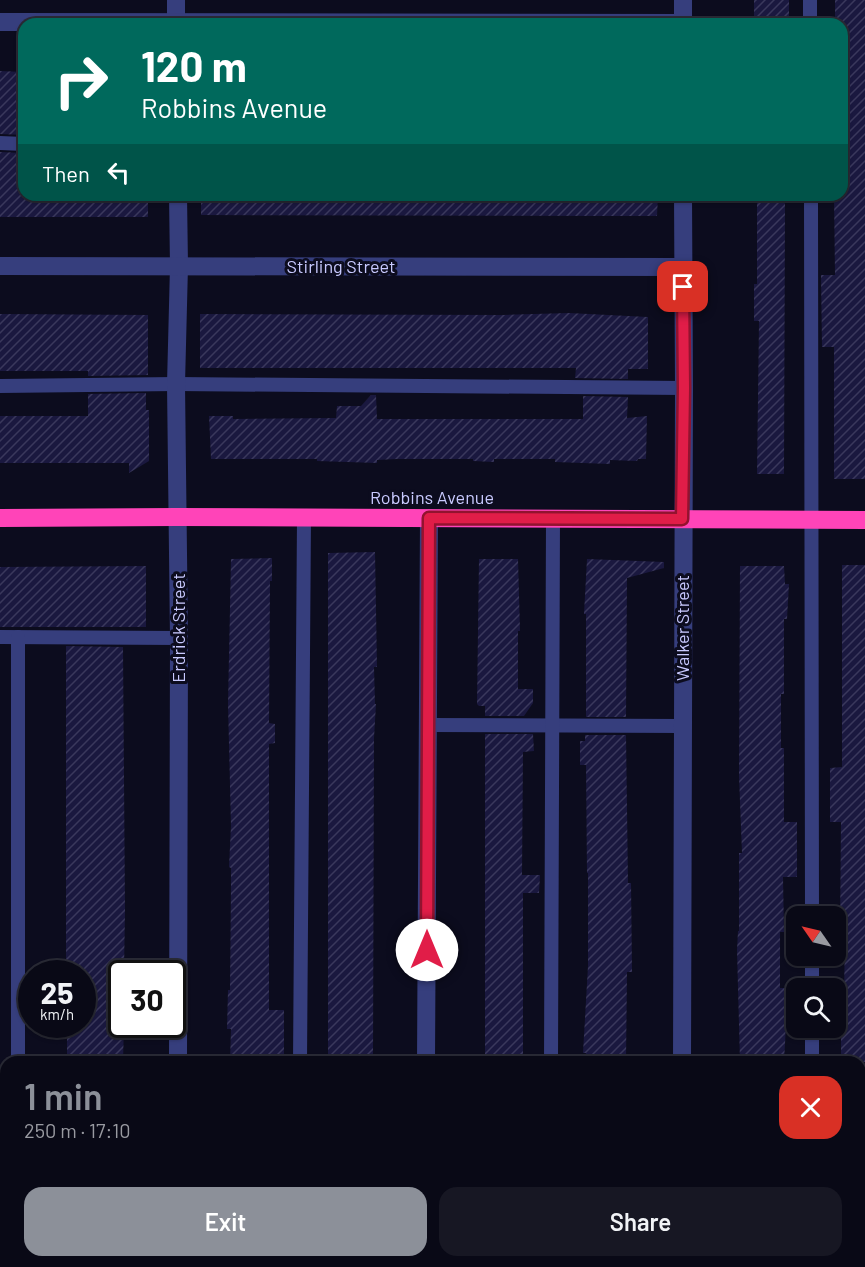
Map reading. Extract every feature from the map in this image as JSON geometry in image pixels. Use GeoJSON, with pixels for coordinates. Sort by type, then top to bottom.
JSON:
{"type":"FeatureCollection","features":[{"type":"Feature","properties":{"kind":"highway","name":"Robbins Avenue"},"geometry":{"type":"LineString","coordinates":[[0,518],[865,520]]}},
{"type":"Feature","properties":{"kind":"street"},"geometry":{"type":"LineString","coordinates":[[176,0],[176,18]]}},
{"type":"Feature","properties":{"kind":"street"},"geometry":{"type":"LineString","coordinates":[[683,0],[683,18]]}},
{"type":"Feature","properties":{"kind":"street"},"geometry":{"type":"LineString","coordinates":[[0,22],[18,22]]}},
{"type":"Feature","properties":{"kind":"street","name":"Erdrick Street"},"geometry":{"type":"LineString","coordinates":[[178,201],[176,384],[179,638],[178,1056]]}},
{"type":"Feature","properties":{"kind":"street","name":"Walker Street"},"geometry":{"type":"LineString","coordinates":[[682,1056],[683,201]]}},
{"type":"Feature","properties":{"kind":"street","name":"Stirling Street"},"geometry":{"type":"LineString","coordinates":[[0,266],[682,267]]}},
{"type":"Feature","properties":{"kind":"street"},"geometry":{"type":"LineString","coordinates":[[426,1056],[429,518]]}},
{"type":"Feature","properties":{"kind":"lane"},"geometry":{"type":"LineString","coordinates":[[810,0],[810,18]]}},
{"type":"Feature","properties":{"kind":"lane"},"geometry":{"type":"LineString","coordinates":[[0,143],[18,144]]}},
{"type":"Feature","properties":{"kind":"lane"},"geometry":{"type":"LineString","coordinates":[[811,201],[812,906]]}},
{"type":"Feature","properties":{"kind":"lane"},"geometry":{"type":"LineString","coordinates":[[0,386],[176,384],[684,388]]}},
{"type":"Feature","properties":{"kind":"lane"},"geometry":{"type":"LineString","coordinates":[[300,1056],[304,518]]}},
{"type":"Feature","properties":{"kind":"lane"},"geometry":{"type":"LineString","coordinates":[[551,1056],[553,518]]}},
{"type":"Feature","properties":{"kind":"lane"},"geometry":{"type":"LineString","coordinates":[[18,637],[18,1056]]}},
{"type":"Feature","properties":{"kind":"lane"},"geometry":{"type":"LineString","coordinates":[[0,638],[179,638]]}},
{"type":"Feature","properties":{"kind":"lane"},"geometry":{"type":"LineString","coordinates":[[428,725],[681,726]]}},
{"type":"Feature","properties":{"kind":"lane"},"geometry":{"type":"LineString","coordinates":[[812,1038],[812,1056]]}},
{"type":"Feature","properties":{"kind":"building"},"geometry":{"type":"Polygon","coordinates":[[[754,0],[789,0],[789,18],[754,18],[754,0]]]}},
{"type":"Feature","properties":{"kind":"building"},"geometry":{"type":"Polygon","coordinates":[[[835,0],[865,0],[865,479],[834,479],[834,347],[822,347],[821,275],[835,275],[834,201],[848,201],[848,18],[835,18],[835,0]]]}},
{"type":"Feature","properties":{"kind":"building"},"geometry":{"type":"Polygon","coordinates":[[[0,71],[18,72],[18,135],[0,134],[0,71]]]}},
{"type":"Feature","properties":{"kind":"building"},"geometry":{"type":"Polygon","coordinates":[[[0,152],[18,153],[18,201],[148,201],[148,217],[0,217],[0,152]]]}},
{"type":"Feature","properties":{"kind":"building"},"geometry":{"type":"Polygon","coordinates":[[[201,201],[658,201],[657,216],[201,215],[201,201]]]}},
{"type":"Feature","properties":{"kind":"building"},"geometry":{"type":"Polygon","coordinates":[[[757,201],[785,201],[784,474],[757,474],[759,321],[754,321],[754,284],[757,284],[757,201]]]}},
{"type":"Feature","properties":{"kind":"building"},"geometry":{"type":"Polygon","coordinates":[[[569,313],[648,317],[648,369],[628,369],[628,379],[575,378],[576,368],[200,368],[200,314],[503,315],[569,313]]]}},
{"type":"Feature","properties":{"kind":"building"},"geometry":{"type":"Polygon","coordinates":[[[0,314],[148,315],[148,375],[88,376],[88,371],[0,371],[0,314]]]}},
{"type":"Feature","properties":{"kind":"building"},"geometry":{"type":"Polygon","coordinates":[[[146,393],[146,410],[149,410],[149,461],[129,473],[129,463],[0,463],[0,416],[88,416],[88,394],[146,393]]]}},
{"type":"Feature","properties":{"kind":"building"},"geometry":{"type":"Polygon","coordinates":[[[371,395],[376,395],[377,419],[583,419],[583,396],[628,397],[627,418],[647,416],[646,459],[610,460],[610,464],[555,462],[555,459],[494,459],[494,462],[473,461],[473,459],[397,459],[377,460],[377,463],[317,461],[317,459],[211,459],[209,416],[233,416],[233,419],[336,418],[337,406],[361,406],[371,395]]]}},
{"type":"Feature","properties":{"kind":"building"},"geometry":{"type":"Polygon","coordinates":[[[375,552],[377,667],[374,667],[376,704],[373,1056],[328,1056],[328,553],[375,552]]]}},
{"type":"Feature","properties":{"kind":"building"},"geometry":{"type":"Polygon","coordinates":[[[272,558],[269,723],[275,724],[275,743],[269,744],[269,1010],[284,1010],[284,1056],[230,1056],[231,1029],[227,1029],[228,990],[230,990],[231,887],[228,704],[231,559],[272,558]]]}},
{"type":"Feature","properties":{"kind":"building"},"geometry":{"type":"Polygon","coordinates":[[[479,559],[518,559],[520,631],[518,631],[518,689],[533,689],[533,703],[524,716],[485,716],[485,706],[477,704],[479,559]]]}},
{"type":"Feature","properties":{"kind":"building"},"geometry":{"type":"Polygon","coordinates":[[[587,559],[664,562],[664,568],[627,578],[626,717],[586,717],[586,614],[584,614],[587,559]]]}},
{"type":"Feature","properties":{"kind":"building"},"geometry":{"type":"Polygon","coordinates":[[[842,565],[865,565],[865,1056],[841,1056],[841,1038],[846,1038],[846,906],[840,906],[841,822],[830,822],[830,768],[842,767],[842,565]]]}},
{"type":"Feature","properties":{"kind":"building"},"geometry":{"type":"Polygon","coordinates":[[[146,566],[146,627],[0,627],[0,567],[146,566]]]}},
{"type":"Feature","properties":{"kind":"building"},"geometry":{"type":"Polygon","coordinates":[[[740,566],[784,566],[785,584],[789,584],[787,619],[784,619],[784,694],[781,694],[784,822],[797,822],[797,877],[783,877],[784,932],[780,932],[780,988],[786,988],[784,1056],[740,1056],[737,950],[739,853],[742,853],[739,776],[740,566]]]}},
{"type":"Feature","properties":{"kind":"building"},"geometry":{"type":"Polygon","coordinates":[[[66,646],[123,647],[124,960],[108,960],[108,1038],[124,1038],[123,1056],[67,1055],[67,1038],[96,1038],[96,960],[66,960],[66,646]]]}},
{"type":"Feature","properties":{"kind":"building"},"geometry":{"type":"Polygon","coordinates":[[[485,734],[533,734],[534,751],[523,752],[522,875],[540,875],[539,893],[523,893],[523,1056],[485,1056],[485,734]]]}},
{"type":"Feature","properties":{"kind":"building"},"geometry":{"type":"Polygon","coordinates":[[[585,735],[626,735],[632,972],[627,972],[626,1056],[586,1056],[586,1053],[583,1053],[588,966],[588,873],[586,765],[580,765],[580,741],[585,741],[585,735]]]}},
{"type":"Feature","properties":{"kind":"route"},"geometry":{"type":"LineString","coordinates":[[427,950],[429,518],[682,519],[683,287]]}}]}
